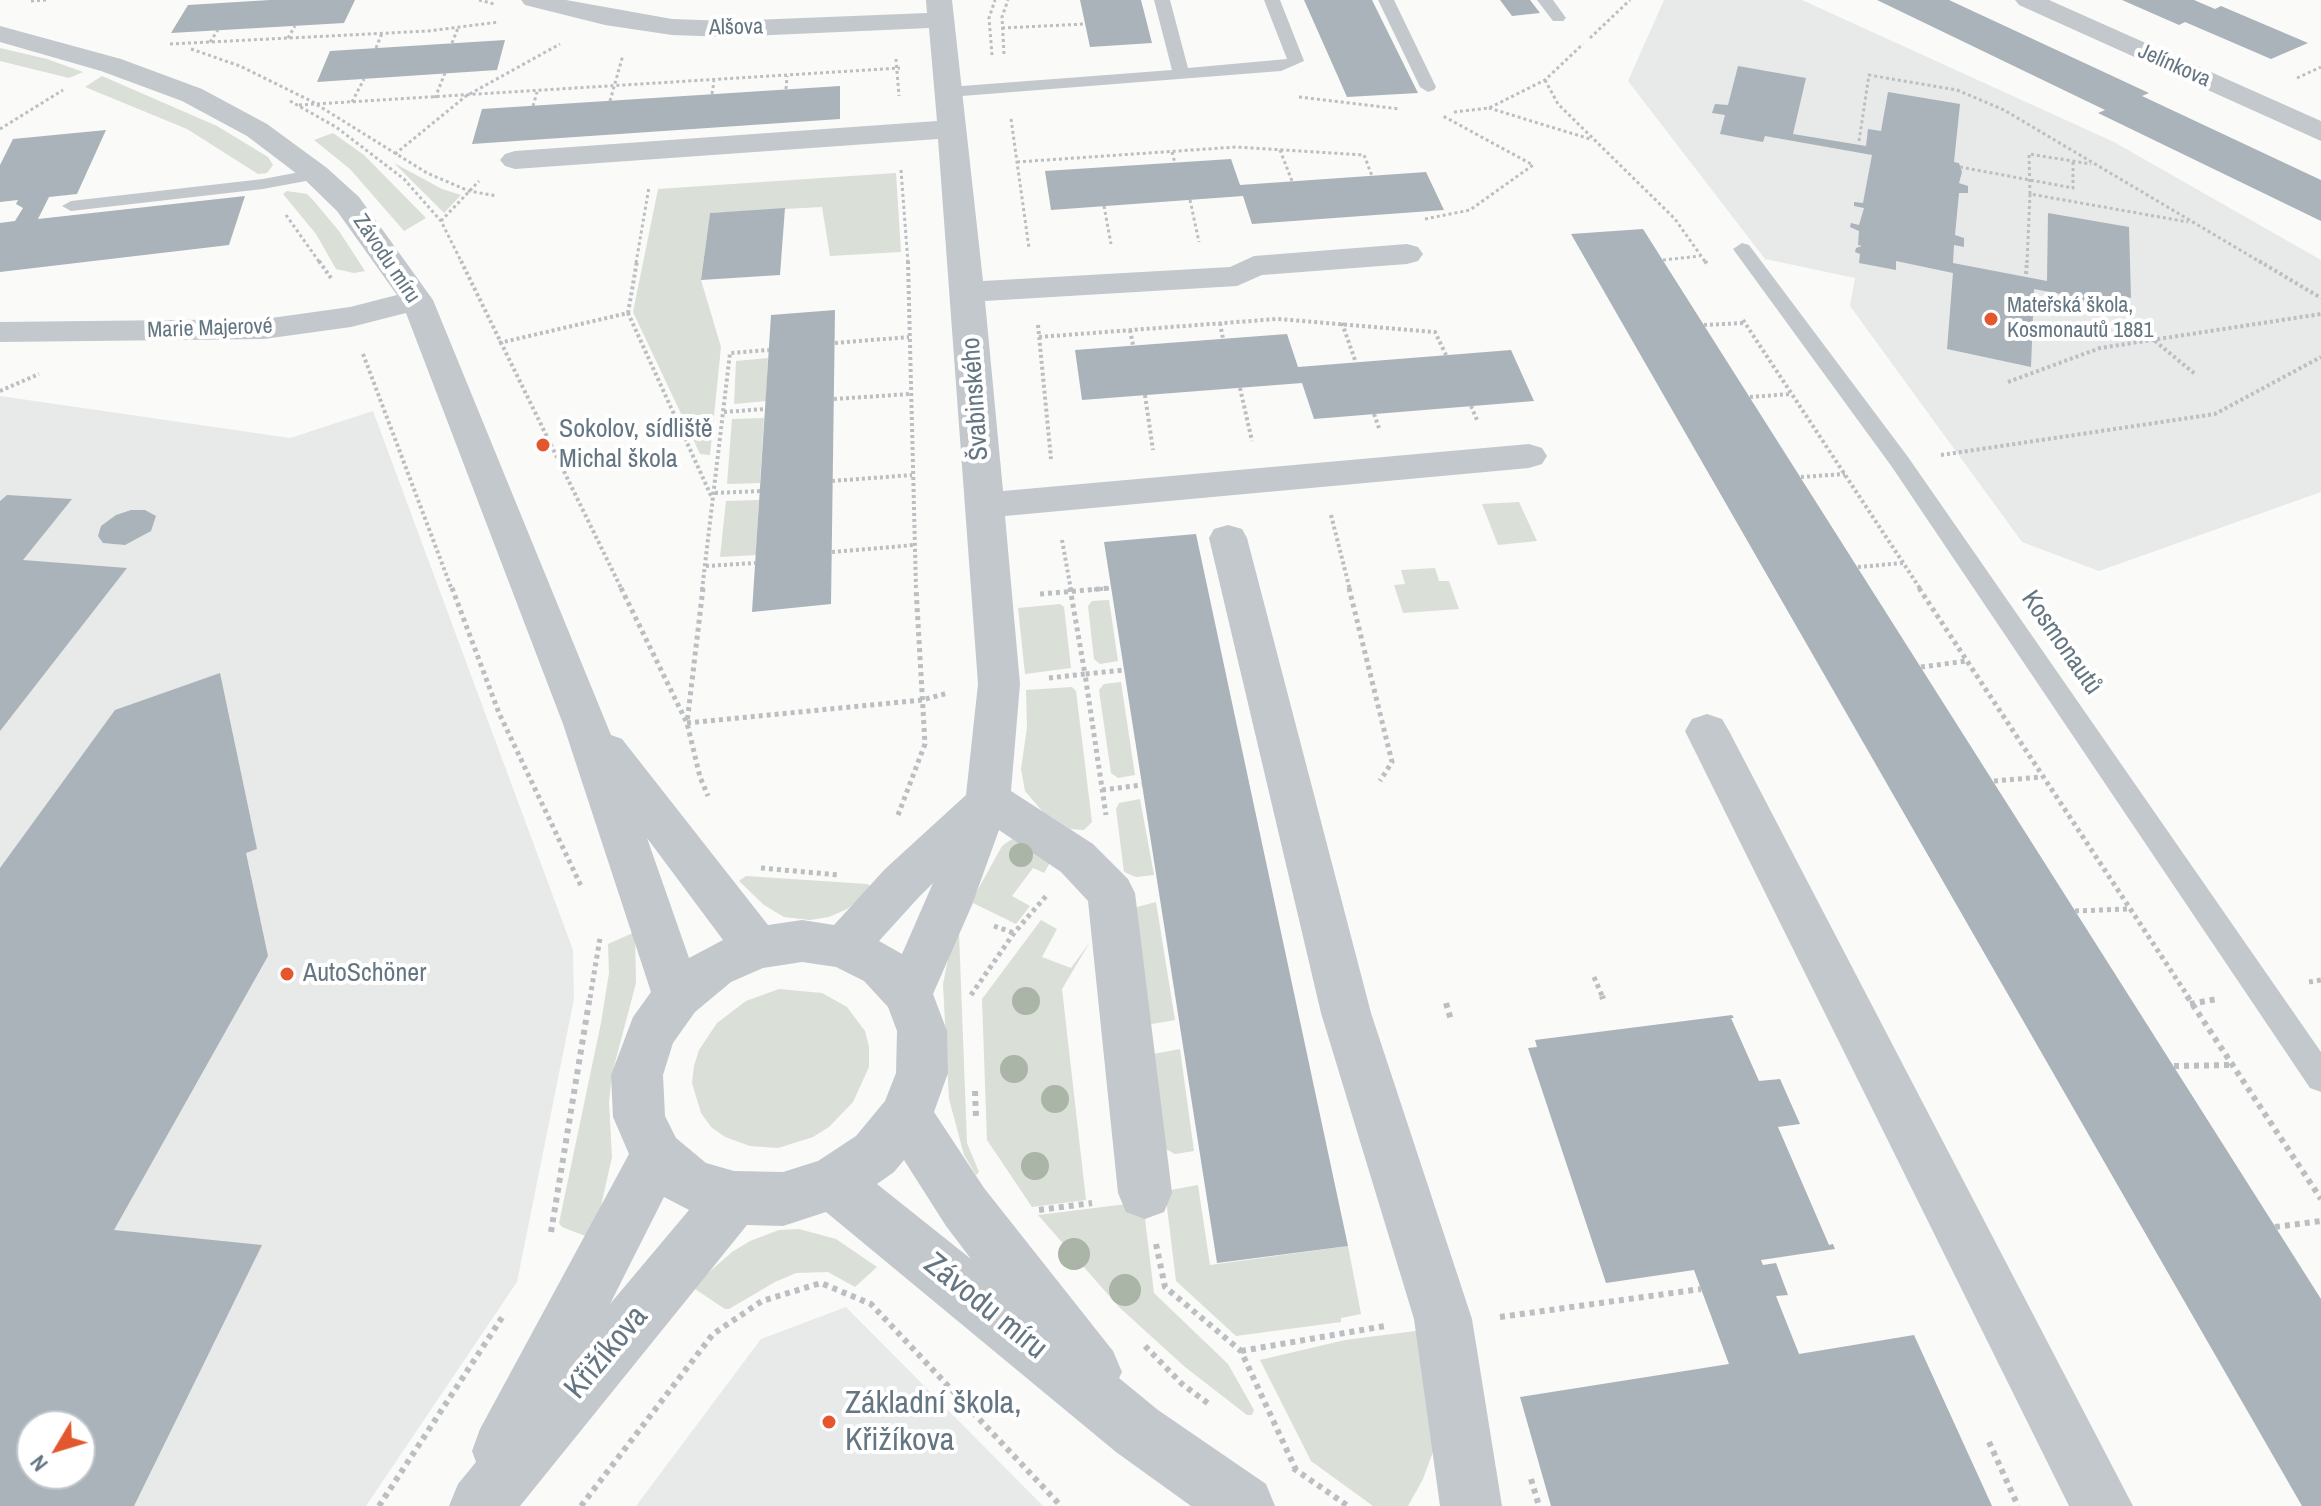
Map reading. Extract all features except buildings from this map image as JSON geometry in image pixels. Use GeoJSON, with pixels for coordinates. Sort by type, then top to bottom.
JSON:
{"type":"FeatureCollection","features":[{"type":"Feature","properties":{"kind":"street","name":"Alšova"},"geometry":{"type":"LineString","coordinates":[[534,0],[605,17],[672,27],[728,29],[940,10]]}},
{"type":"Feature","properties":{"kind":"street","name":"Jelínkova"},"geometry":{"type":"LineString","coordinates":[[2028,0],[2321,132]]}},
{"type":"Feature","properties":{"kind":"street","name":"Švabinského"},"geometry":{"type":"LineString","coordinates":[[908,994],[948,905],[988,799],[999,684],[968,292],[940,10]]}},
{"type":"Feature","properties":{"kind":"street","name":"Závodu míru"},"geometry":{"type":"LineString","coordinates":[[0,34],[111,65],[192,95],[257,130],[316,174],[348,204],[417,300],[585,724],[677,996]]}},
{"type":"Feature","properties":{"kind":"street"},"geometry":{"type":"LineString","coordinates":[[515,160],[951,129]]}},
{"type":"Feature","properties":{"kind":"street"},"geometry":{"type":"LineString","coordinates":[[968,292],[1237,276],[1254,266],[1407,254]]}},
{"type":"Feature","properties":{"kind":"street","name":"Marie Majerové"},"geometry":{"type":"LineString","coordinates":[[0,332],[264,329],[351,317],[417,300]]}},
{"type":"Feature","properties":{"kind":"street"},"geometry":{"type":"LineString","coordinates":[[983,505],[1529,456]]}},
{"type":"Feature","properties":{"kind":"street"},"geometry":{"type":"LineString","coordinates":[[1228,538],[1346,1013],[1443,1319],[1471,1506]]}},
{"type":"Feature","properties":{"kind":"street","name":"Závodu míru"},"geometry":{"type":"LineString","coordinates":[[585,724],[757,948]]}},
{"type":"Feature","properties":{"kind":"street"},"geometry":{"type":"LineString","coordinates":[[1707,731],[2102,1506]]}},
{"type":"Feature","properties":{"kind":"street"},"geometry":{"type":"LineString","coordinates":[[844,947],[902,883],[988,799],[1077,858],[1111,893],[1124,1198]]}},
{"type":"Feature","properties":{"kind":"street"},"geometry":{"type":"LineString","coordinates":[[802,941],[844,947],[881,966],[908,994],[922,1031],[922,1073],[906,1116],[875,1154],[833,1183],[783,1199],[734,1198],[690,1184],[657,1156],[639,1117],[637,1075],[651,1033],[677,996],[714,967],[757,948],[802,941]]}},
{"type":"Feature","properties":{"kind":"street","name":"Závodu míru"},"geometry":{"type":"LineString","coordinates":[[906,1116],[965,1207],[1137,1431]]}},
{"type":"Feature","properties":{"kind":"street","name":"Křižíkova"},"geometry":{"type":"LineString","coordinates":[[473,1506],[657,1156]]}},
{"type":"Feature","properties":{"kind":"street","name":"Závodu míru"},"geometry":{"type":"LineString","coordinates":[[833,1183],[1137,1431],[1244,1506]]}},
{"type":"Feature","properties":{"kind":"street","name":"Křižíkova"},"geometry":{"type":"LineString","coordinates":[[480,1506],[734,1198]]}},
{"type":"Feature","properties":{"kind":"lane"},"geometry":{"type":"LineString","coordinates":[[1162,0],[1181,74]]}},
{"type":"Feature","properties":{"kind":"lane"},"geometry":{"type":"LineString","coordinates":[[949,92],[1281,66],[1296,61],[1272,0]]}},
{"type":"Feature","properties":{"kind":"lane"},"geometry":{"type":"LineString","coordinates":[[1386,0],[1428,87]]}},
{"type":"Feature","properties":{"kind":"lane"},"geometry":{"type":"LineString","coordinates":[[1545,0],[1558,18]]}},
{"type":"Feature","properties":{"kind":"lane"},"geometry":{"type":"LineString","coordinates":[[71,206],[263,184],[316,174]]}},
{"type":"Feature","properties":{"kind":"lane","name":"Kosmonautů"},"geometry":{"type":"LineString","coordinates":[[1742,249],[1900,462],[2321,1078]]}},
{"type":"Feature","properties":{"kind":"path"},"geometry":{"type":"LineString","coordinates":[[395,154],[466,96],[605,17]]}},
{"type":"Feature","properties":{"kind":"path"},"geometry":{"type":"LineString","coordinates":[[162,44],[382,33],[499,22]]}},
{"type":"Feature","properties":{"kind":"path"},"geometry":{"type":"LineString","coordinates":[[1002,28],[1085,24]]}},
{"type":"Feature","properties":{"kind":"path"},"geometry":{"type":"LineString","coordinates":[[288,38],[295,26]]}},
{"type":"Feature","properties":{"kind":"path"},"geometry":{"type":"LineString","coordinates":[[452,43],[458,27]]}},
{"type":"Feature","properties":{"kind":"path"},"geometry":{"type":"LineString","coordinates":[[210,42],[218,30]]}},
{"type":"Feature","properties":{"kind":"path"},"geometry":{"type":"LineString","coordinates":[[376,48],[382,33]]}},
{"type":"Feature","properties":{"kind":"path"},"geometry":{"type":"LineString","coordinates":[[610,101],[624,51]]}},
{"type":"Feature","properties":{"kind":"path"},"geometry":{"type":"LineString","coordinates":[[298,105],[899,68],[914,545],[925,744],[893,829]]}},
{"type":"Feature","properties":{"kind":"path"},"geometry":{"type":"LineString","coordinates":[[435,98],[445,73]]}},
{"type":"Feature","properties":{"kind":"path"},"geometry":{"type":"LineString","coordinates":[[1859,141],[1869,75],[1957,90],[2004,110],[2321,298]]}},
{"type":"Feature","properties":{"kind":"path"},"geometry":{"type":"LineString","coordinates":[[786,89],[787,76]]}},
{"type":"Feature","properties":{"kind":"path"},"geometry":{"type":"LineString","coordinates":[[352,102],[364,79]]}},
{"type":"Feature","properties":{"kind":"path"},"geometry":{"type":"LineString","coordinates":[[1545,80],[1558,104],[1675,219],[1710,269]]}},
{"type":"Feature","properties":{"kind":"path"},"geometry":{"type":"LineString","coordinates":[[712,94],[714,81]]}},
{"type":"Feature","properties":{"kind":"path"},"geometry":{"type":"LineString","coordinates":[[0,129],[70,85]]}},
{"type":"Feature","properties":{"kind":"path"},"geometry":{"type":"LineString","coordinates":[[533,106],[537,92]]}},
{"type":"Feature","properties":{"kind":"path"},"geometry":{"type":"LineString","coordinates":[[1489,108],[1591,139]]}},
{"type":"Feature","properties":{"kind":"path"},"geometry":{"type":"LineString","coordinates":[[1423,219],[1470,210],[1533,165],[1435,112]]}},
{"type":"Feature","properties":{"kind":"path"},"geometry":{"type":"LineString","coordinates":[[336,127],[404,179],[441,221],[687,723],[700,777],[711,802]]}},
{"type":"Feature","properties":{"kind":"path"},"geometry":{"type":"LineString","coordinates":[[1017,162],[1236,147],[1364,155],[1372,176]]}},
{"type":"Feature","properties":{"kind":"path"},"geometry":{"type":"LineString","coordinates":[[1280,150],[1292,181]]}},
{"type":"Feature","properties":{"kind":"path"},"geometry":{"type":"LineString","coordinates":[[1172,152],[1175,163]]}},
{"type":"Feature","properties":{"kind":"path"},"geometry":{"type":"LineString","coordinates":[[2026,274],[2029,154],[2096,165]]}},
{"type":"Feature","properties":{"kind":"path"},"geometry":{"type":"LineString","coordinates":[[1091,157],[1093,168]]}},
{"type":"Feature","properties":{"kind":"path"},"geometry":{"type":"LineString","coordinates":[[441,221],[497,162],[515,160]]}},
{"type":"Feature","properties":{"kind":"path"},"geometry":{"type":"LineString","coordinates":[[1960,167],[2073,188],[2073,161]]}},
{"type":"Feature","properties":{"kind":"path"},"geometry":{"type":"LineString","coordinates":[[649,186],[628,313],[714,500]]}},
{"type":"Feature","properties":{"kind":"path"},"geometry":{"type":"LineString","coordinates":[[2030,194],[2193,223]]}},
{"type":"Feature","properties":{"kind":"path"},"geometry":{"type":"LineString","coordinates":[[1663,260],[1701,256]]}},
{"type":"Feature","properties":{"kind":"path"},"geometry":{"type":"LineString","coordinates":[[2126,300],[2127,318],[2195,374]]}},
{"type":"Feature","properties":{"kind":"path"},"geometry":{"type":"LineString","coordinates":[[1736,309],[2321,1199]]}},
{"type":"Feature","properties":{"kind":"path"},"geometry":{"type":"LineString","coordinates":[[499,343],[628,313]]}},
{"type":"Feature","properties":{"kind":"path"},"geometry":{"type":"LineString","coordinates":[[2008,382],[2100,348],[2321,314]]}},
{"type":"Feature","properties":{"kind":"path"},"geometry":{"type":"LineString","coordinates":[[351,317],[499,713],[587,899]]}},
{"type":"Feature","properties":{"kind":"path"},"geometry":{"type":"LineString","coordinates":[[1039,337],[1277,319],[1435,332],[1446,355]]}},
{"type":"Feature","properties":{"kind":"path"},"geometry":{"type":"LineString","coordinates":[[1220,323],[1223,339]]}},
{"type":"Feature","properties":{"kind":"path"},"geometry":{"type":"LineString","coordinates":[[1342,323],[1356,363]]}},
{"type":"Feature","properties":{"kind":"path"},"geometry":{"type":"LineString","coordinates":[[1704,325],[1745,323]]}},
{"type":"Feature","properties":{"kind":"path"},"geometry":{"type":"LineString","coordinates":[[1130,330],[1133,345]]}},
{"type":"Feature","properties":{"kind":"path"},"geometry":{"type":"LineString","coordinates":[[835,343],[909,337]]}},
{"type":"Feature","properties":{"kind":"path"},"geometry":{"type":"LineString","coordinates":[[687,723],[730,353],[769,350]]}},
{"type":"Feature","properties":{"kind":"path"},"geometry":{"type":"LineString","coordinates":[[1840,467],[1900,462],[2215,414],[2321,357]]}},
{"type":"Feature","properties":{"kind":"path"},"geometry":{"type":"LineString","coordinates":[[1240,388],[1262,480]]}},
{"type":"Feature","properties":{"kind":"path"},"geometry":{"type":"LineString","coordinates":[[834,399],[910,394]]}},
{"type":"Feature","properties":{"kind":"path"},"geometry":{"type":"LineString","coordinates":[[1750,397],[1792,394]]}},
{"type":"Feature","properties":{"kind":"path"},"geometry":{"type":"LineString","coordinates":[[1145,395],[1160,490]]}},
{"type":"Feature","properties":{"kind":"path"},"geometry":{"type":"LineString","coordinates":[[724,412],[765,409]]}},
{"type":"Feature","properties":{"kind":"path"},"geometry":{"type":"LineString","coordinates":[[1801,477],[1845,474]]}},
{"type":"Feature","properties":{"kind":"path"},"geometry":{"type":"LineString","coordinates":[[832,481],[912,475]]}},
{"type":"Feature","properties":{"kind":"path"},"geometry":{"type":"LineString","coordinates":[[1321,475],[1392,762],[1380,781]]}},
{"type":"Feature","properties":{"kind":"path"},"geometry":{"type":"LineString","coordinates":[[715,493],[760,491]]}},
{"type":"Feature","properties":{"kind":"path"},"geometry":{"type":"LineString","coordinates":[[971,995],[1014,933],[1107,821],[1055,499]]}},
{"type":"Feature","properties":{"kind":"path"},"geometry":{"type":"LineString","coordinates":[[832,552],[914,545]]}},
{"type":"Feature","properties":{"kind":"path"},"geometry":{"type":"LineString","coordinates":[[706,566],[755,563]]}},
{"type":"Feature","properties":{"kind":"path"},"geometry":{"type":"LineString","coordinates":[[1858,567],[1903,563]]}},
{"type":"Feature","properties":{"kind":"path"},"geometry":{"type":"LineString","coordinates":[[992,598],[1111,588]]}},
{"type":"Feature","properties":{"kind":"path"},"geometry":{"type":"LineString","coordinates":[[1921,667],[1967,661]]}},
{"type":"Feature","properties":{"kind":"path"},"geometry":{"type":"LineString","coordinates":[[1043,679],[1124,670]]}},
{"type":"Feature","properties":{"kind":"path"},"geometry":{"type":"LineString","coordinates":[[687,723],[922,700]]}},
{"type":"Feature","properties":{"kind":"path"},"geometry":{"type":"LineString","coordinates":[[1994,781],[2042,777]]}},
{"type":"Feature","properties":{"kind":"path"},"geometry":{"type":"LineString","coordinates":[[1102,790],[1142,785]]}},
{"type":"Feature","properties":{"kind":"path"},"geometry":{"type":"LineString","coordinates":[[754,867],[840,875]]}},
{"type":"Feature","properties":{"kind":"path"},"geometry":{"type":"LineString","coordinates":[[2075,911],[2128,909]]}},
{"type":"Feature","properties":{"kind":"path"},"geometry":{"type":"LineString","coordinates":[[548,1248],[601,928]]}},
{"type":"Feature","properties":{"kind":"path"},"geometry":{"type":"LineString","coordinates":[[1594,977],[1603,999]]}},
{"type":"Feature","properties":{"kind":"path"},"geometry":{"type":"LineString","coordinates":[[1446,1003],[1451,1020]]}},
{"type":"Feature","properties":{"kind":"path"},"geometry":{"type":"LineString","coordinates":[[2174,1066],[2232,1065]]}},
{"type":"Feature","properties":{"kind":"path"},"geometry":{"type":"LineString","coordinates":[[1030,1211],[1124,1198]]}},
{"type":"Feature","properties":{"kind":"path"},"geometry":{"type":"LineString","coordinates":[[2275,1227],[2321,1221]]}},
{"type":"Feature","properties":{"kind":"path"},"geometry":{"type":"LineString","coordinates":[[1156,1242],[1165,1287],[1241,1351],[1297,1471]]}},
{"type":"Feature","properties":{"kind":"path"},"geometry":{"type":"LineString","coordinates":[[581,1506],[713,1334],[762,1301],[821,1283],[871,1304],[1061,1506]]}},
{"type":"Feature","properties":{"kind":"path"},"geometry":{"type":"LineString","coordinates":[[1484,1320],[1701,1289]]}},
{"type":"Feature","properties":{"kind":"path"},"geometry":{"type":"LineString","coordinates":[[379,1506],[506,1311]]}},
{"type":"Feature","properties":{"kind":"path"},"geometry":{"type":"LineString","coordinates":[[1241,1351],[1342,1331]]}},
{"type":"Feature","properties":{"kind":"path"},"geometry":{"type":"LineString","coordinates":[[1139,1341],[1182,1384],[1216,1410]]}},
{"type":"Feature","properties":{"kind":"path"},"geometry":{"type":"LineString","coordinates":[[1989,1442],[2018,1506]]}},
{"type":"Feature","properties":{"kind":"path"},"geometry":{"type":"LineString","coordinates":[[1274,1454],[1348,1506]]}},
{"type":"Feature","properties":{"kind":"path"},"geometry":{"type":"LineString","coordinates":[[1526,1463],[1539,1506]]}},
{"type":"Feature","properties":{"kind":"shaded area"},"geometry":{"type":"Polygon","coordinates":[[[1664,0],[1802,0],[2114,142],[2321,260],[2321,492],[2099,571],[2022,542],[1850,306],[1855,278],[1765,259],[1628,81],[1664,0]]]}},
{"type":"Feature","properties":{"kind":"shaded area"},"geometry":{"type":"Polygon","coordinates":[[[0,48],[47,59],[83,72],[69,78],[0,61],[0,48]]]}},
{"type":"Feature","properties":{"kind":"shaded area"},"geometry":{"type":"Polygon","coordinates":[[[102,76],[217,126],[268,157],[273,165],[267,173],[258,174],[187,129],[85,87],[102,76]]]}},
{"type":"Feature","properties":{"kind":"shaded area"},"geometry":{"type":"Polygon","coordinates":[[[333,133],[364,155],[426,218],[404,231],[350,169],[314,140],[333,133]]]}},
{"type":"Feature","properties":{"kind":"shaded area"},"geometry":{"type":"Polygon","coordinates":[[[394,163],[442,189],[461,195],[444,213],[394,163]]]}},
{"type":"Feature","properties":{"kind":"shaded area"},"geometry":{"type":"Polygon","coordinates":[[[896,173],[901,252],[830,256],[822,207],[710,213],[701,280],[721,347],[710,455],[700,454],[633,312],[658,189],[896,173]]]}},
{"type":"Feature","properties":{"kind":"shaded area"},"geometry":{"type":"Polygon","coordinates":[[[287,191],[307,194],[313,200],[339,231],[365,271],[354,273],[336,269],[316,234],[283,194],[287,191]]]}},
{"type":"Feature","properties":{"kind":"shaded area"},"geometry":{"type":"Polygon","coordinates":[[[768,358],[766,401],[734,404],[736,361],[768,358]]]}},
{"type":"Feature","properties":{"kind":"shaded area","name":"AutoSchöner"},"geometry":{"type":"Polygon","coordinates":[[[0,396],[290,438],[373,411],[573,950],[574,999],[517,1282],[366,1506],[0,1506],[0,396]]]}},
{"type":"Feature","properties":{"kind":"shaded area"},"geometry":{"type":"Polygon","coordinates":[[[764,418],[760,483],[727,484],[732,419],[764,418]]]}},
{"type":"Feature","properties":{"kind":"shaded area"},"geometry":{"type":"Polygon","coordinates":[[[759,500],[756,555],[720,557],[726,501],[759,500]]]}},
{"type":"Feature","properties":{"kind":"shaded area"},"geometry":{"type":"Polygon","coordinates":[[[1519,502],[1537,541],[1498,545],[1482,504],[1519,502]]]}},
{"type":"Feature","properties":{"kind":"shaded area"},"geometry":{"type":"Polygon","coordinates":[[[1435,568],[1439,581],[1449,581],[1459,609],[1403,613],[1394,585],[1405,584],[1401,570],[1435,568]]]}},
{"type":"Feature","properties":{"kind":"shaded area"},"geometry":{"type":"Polygon","coordinates":[[[1109,600],[1118,661],[1100,664],[1094,659],[1088,606],[1092,601],[1109,600]]]}},
{"type":"Feature","properties":{"kind":"shaded area"},"geometry":{"type":"Polygon","coordinates":[[[1060,604],[1064,607],[1071,668],[1025,674],[1018,608],[1060,604]]]}},
{"type":"Feature","properties":{"kind":"shaded area"},"geometry":{"type":"Polygon","coordinates":[[[1121,682],[1135,775],[1118,778],[1111,773],[1099,690],[1104,684],[1121,682]]]}},
{"type":"Feature","properties":{"kind":"shaded area"},"geometry":{"type":"Polygon","coordinates":[[[1072,687],[1076,691],[1092,822],[1084,830],[1070,829],[1043,812],[1025,791],[1021,769],[1027,727],[1026,690],[1072,687]]]}},
{"type":"Feature","properties":{"kind":"shaded area"},"geometry":{"type":"Polygon","coordinates":[[[1140,799],[1154,875],[1136,877],[1124,872],[1116,809],[1119,803],[1140,799]]]}},
{"type":"Feature","properties":{"kind":"shaded area"},"geometry":{"type":"Polygon","coordinates":[[[1012,839],[1052,859],[1044,873],[1033,868],[1012,896],[1030,906],[1016,924],[971,902],[1002,846],[1012,839]]]}},
{"type":"Feature","properties":{"kind":"shaded area"},"geometry":{"type":"Polygon","coordinates":[[[746,876],[867,884],[874,888],[847,909],[829,917],[810,920],[784,917],[764,905],[739,881],[746,876]]]}},
{"type":"Feature","properties":{"kind":"shaded area"},"geometry":{"type":"Polygon","coordinates":[[[1156,902],[1175,1020],[1152,1024],[1146,1019],[1133,908],[1156,902]]]}},
{"type":"Feature","properties":{"kind":"shaded area"},"geometry":{"type":"Polygon","coordinates":[[[1041,920],[1057,929],[1042,957],[1071,968],[1090,942],[1062,989],[1086,1200],[1032,1207],[987,1140],[982,999],[1041,920]]]}},
{"type":"Feature","properties":{"kind":"shaded area"},"geometry":{"type":"Polygon","coordinates":[[[635,932],[636,983],[612,1074],[609,1102],[612,1157],[601,1206],[588,1237],[559,1223],[601,1023],[609,973],[608,944],[635,932]]]}},
{"type":"Feature","properties":{"kind":"shaded area"},"geometry":{"type":"Polygon","coordinates":[[[959,933],[967,1143],[979,1172],[976,1175],[964,1155],[949,1099],[943,984],[952,939],[959,933]]]}},
{"type":"Feature","properties":{"kind":"shaded area"},"geometry":{"type":"Polygon","coordinates":[[[779,989],[822,993],[847,1007],[865,1031],[869,1067],[853,1102],[829,1127],[813,1137],[778,1148],[750,1146],[725,1137],[711,1127],[701,1113],[692,1083],[694,1066],[699,1050],[717,1023],[746,1001],[779,989]]]}},
{"type":"Feature","properties":{"kind":"shaded area"},"geometry":{"type":"Polygon","coordinates":[[[1180,1049],[1194,1151],[1175,1154],[1164,1148],[1153,1054],[1180,1049]]]}},
{"type":"Feature","properties":{"kind":"shaded area"},"geometry":{"type":"Polygon","coordinates":[[[1198,1185],[1210,1265],[1348,1246],[1361,1314],[1341,1318],[1341,1322],[1236,1336],[1176,1281],[1165,1191],[1198,1185]]]}},
{"type":"Feature","properties":{"kind":"shaded area"},"geometry":{"type":"Polygon","coordinates":[[[1143,1202],[1154,1293],[1228,1364],[1254,1410],[1252,1415],[1247,1415],[1185,1367],[1119,1307],[1038,1215],[1143,1202]]]}},
{"type":"Feature","properties":{"kind":"shaded area"},"geometry":{"type":"Polygon","coordinates":[[[799,1229],[836,1239],[877,1267],[855,1287],[828,1272],[796,1273],[729,1309],[692,1287],[732,1252],[750,1241],[779,1230],[799,1229]]]}},
{"type":"Feature","properties":{"kind":"shaded area","name":"Základní škola, Křižíkova"},"geometry":{"type":"Polygon","coordinates":[[[846,1307],[1043,1506],[636,1506],[761,1339],[846,1307]]]}},
{"type":"Feature","properties":{"kind":"shaded area"},"geometry":{"type":"Polygon","coordinates":[[[1423,1330],[1437,1441],[1423,1479],[1408,1506],[1373,1506],[1311,1461],[1260,1360],[1345,1340],[1423,1330]]]}},
{"type":"Feature","properties":{"kind":"place","name":"Mateřská škola, Kosmonautů 1881"},"geometry":{"type":"Point","coordinates":[1991,319]}},
{"type":"Feature","properties":{"kind":"place","name":"Sokolov, sídliště Michal škola"},"geometry":{"type":"Point","coordinates":[543,445]}},
{"type":"Feature","properties":{"kind":"place","name":"AutoSchöner"},"geometry":{"type":"Point","coordinates":[287,974]}},
{"type":"Feature","properties":{"kind":"place","name":"Základní škola, Křižíkova"},"geometry":{"type":"Point","coordinates":[829,1422]}}]}
